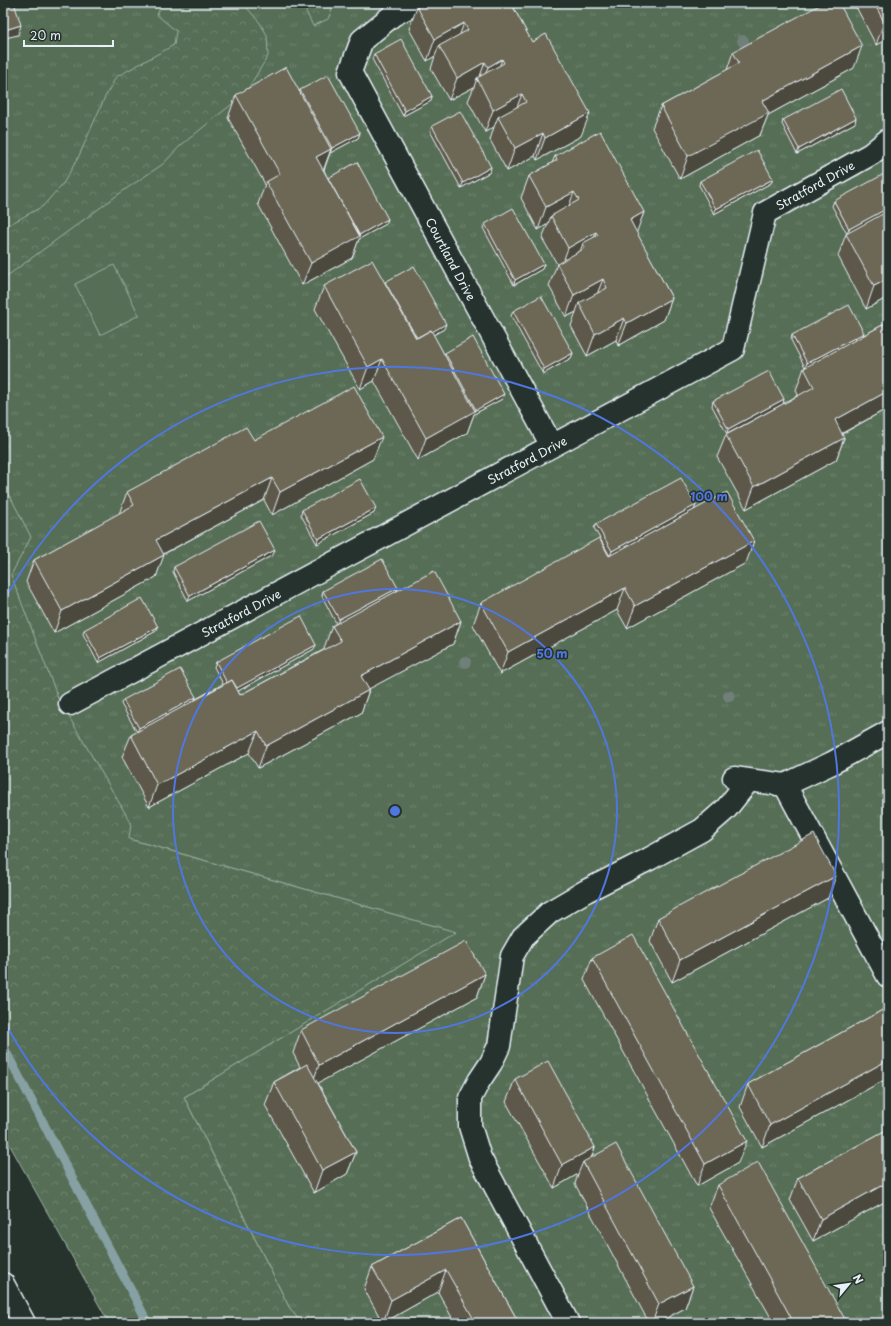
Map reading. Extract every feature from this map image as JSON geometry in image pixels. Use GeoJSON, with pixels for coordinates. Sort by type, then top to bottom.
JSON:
{"type":"FeatureCollection","features":[{"type":"Feature","properties":{"kind":"street","name":"Courtland Drive"},"geometry":{"type":"LineString","coordinates":[[416,3],[394,15],[362,40],[350,72],[552,446]]}},
{"type":"Feature","properties":{"kind":"street","name":"Stratford Drive"},"geometry":{"type":"LineString","coordinates":[[70,704],[733,350],[765,213],[871,154],[888,140]]}},
{"type":"Feature","properties":{"kind":"street"},"geometry":{"type":"LineString","coordinates":[[568,1323],[480,1158],[470,1126],[470,1098],[491,1063],[499,1046],[512,956],[523,938],[550,912],[702,830],[726,809],[740,779],[785,785],[832,763],[888,732]]}},
{"type":"Feature","properties":{"kind":"street"},"geometry":{"type":"LineString","coordinates":[[785,785],[888,976]]}},
{"type":"Feature","properties":{"kind":"street"},"geometry":{"type":"LineString","coordinates":[[3,1284],[24,1323]]}},
{"type":"Feature","properties":{"kind":"green space"},"geometry":{"type":"Polygon","coordinates":[[[3,3],[888,3],[888,1323],[301,1323],[289,1307],[184,1097],[455,932],[3,803],[3,3]]]}},
{"type":"Feature","properties":{"kind":"green space"},"geometry":{"type":"Polygon","coordinates":[[[162,3],[243,3],[260,23],[267,35],[268,56],[249,87],[232,104],[180,146],[163,164],[123,191],[3,279],[3,228],[43,206],[64,182],[78,158],[105,97],[116,77],[174,45],[176,31],[157,15],[162,3]]]}},
{"type":"Feature","properties":{"kind":"green space"},"geometry":{"type":"Polygon","coordinates":[[[302,3],[336,3],[334,4],[328,19],[313,26],[302,3]]]}},
{"type":"Feature","properties":{"kind":"green space"},"geometry":{"type":"Polygon","coordinates":[[[114,265],[139,315],[100,335],[75,284],[114,265]]]}},
{"type":"Feature","properties":{"kind":"green space"},"geometry":{"type":"Polygon","coordinates":[[[3,488],[11,498],[31,537],[11,575],[58,698],[131,823],[129,839],[456,932],[184,1097],[289,1307],[301,1323],[109,1323],[3,1133],[3,488]]]}},
{"type":"Feature","properties":{"kind":"building"},"geometry":{"type":"Polygon","coordinates":[[[3,3],[14,3],[21,25],[5,30],[7,35],[3,36],[3,3]]]}},
{"type":"Feature","properties":{"kind":"building"},"geometry":{"type":"Polygon","coordinates":[[[424,3],[511,3],[532,42],[546,34],[590,113],[545,138],[543,133],[515,148],[498,117],[526,102],[522,94],[493,110],[477,78],[504,63],[502,59],[488,67],[485,62],[457,78],[439,46],[468,30],[464,23],[435,39],[417,7],[424,3]]]}},
{"type":"Feature","properties":{"kind":"building"},"geometry":{"type":"Polygon","coordinates":[[[823,3],[839,3],[862,46],[762,101],[769,113],[688,156],[661,106],[739,63],[733,52],[823,3]]]}},
{"type":"Feature","properties":{"kind":"building"},"geometry":{"type":"Polygon","coordinates":[[[874,3],[888,3],[888,20],[884,22],[874,3]]]}},
{"type":"Feature","properties":{"kind":"building"},"geometry":{"type":"Polygon","coordinates":[[[401,39],[432,96],[405,111],[374,54],[401,39]]]}},
{"type":"Feature","properties":{"kind":"building"},"geometry":{"type":"Polygon","coordinates":[[[286,67],[331,149],[316,157],[360,236],[311,263],[266,182],[280,174],[236,95],[286,67]]]}},
{"type":"Feature","properties":{"kind":"building"},"geometry":{"type":"Polygon","coordinates":[[[328,75],[360,133],[332,148],[300,90],[328,75]]]}},
{"type":"Feature","properties":{"kind":"building"},"geometry":{"type":"Polygon","coordinates":[[[841,89],[856,118],[799,149],[783,120],[841,89]]]}},
{"type":"Feature","properties":{"kind":"building"},"geometry":{"type":"Polygon","coordinates":[[[460,111],[491,167],[463,183],[432,126],[460,111]]]}},
{"type":"Feature","properties":{"kind":"building"},"geometry":{"type":"Polygon","coordinates":[[[600,131],[644,212],[630,220],[672,298],[627,323],[624,318],[595,334],[579,303],[607,288],[603,279],[574,295],[557,264],[585,248],[583,243],[598,235],[596,232],[568,248],[551,216],[579,200],[574,192],[546,207],[529,176],[557,160],[555,156],[600,131]]]}},
{"type":"Feature","properties":{"kind":"building"},"geometry":{"type":"Polygon","coordinates":[[[757,150],[773,179],[716,209],[700,181],[757,150]]]}},
{"type":"Feature","properties":{"kind":"building"},"geometry":{"type":"Polygon","coordinates":[[[357,162],[388,219],[359,235],[328,178],[357,162]]]}},
{"type":"Feature","properties":{"kind":"building"},"geometry":{"type":"Polygon","coordinates":[[[888,172],[888,208],[849,229],[834,201],[888,172]]]}},
{"type":"Feature","properties":{"kind":"building"},"geometry":{"type":"Polygon","coordinates":[[[513,208],[544,264],[515,280],[485,224],[513,208]]]}},
{"type":"Feature","properties":{"kind":"building"},"geometry":{"type":"Polygon","coordinates":[[[888,211],[888,279],[874,286],[846,234],[888,211]]]}},
{"type":"Feature","properties":{"kind":"building"},"geometry":{"type":"Polygon","coordinates":[[[372,260],[416,338],[431,330],[475,411],[426,438],[382,359],[368,367],[324,286],[372,260]]]}},
{"type":"Feature","properties":{"kind":"building"},"geometry":{"type":"Polygon","coordinates":[[[414,266],[446,324],[417,338],[385,282],[414,266]]]}},
{"type":"Feature","properties":{"kind":"building"},"geometry":{"type":"Polygon","coordinates":[[[541,296],[573,353],[544,369],[513,311],[541,296]]]}},
{"type":"Feature","properties":{"kind":"building"},"geometry":{"type":"Polygon","coordinates":[[[849,305],[864,333],[807,363],[792,335],[849,305]]]}},
{"type":"Feature","properties":{"kind":"building"},"geometry":{"type":"Polygon","coordinates":[[[888,322],[888,391],[835,420],[844,438],[754,487],[726,435],[814,387],[804,368],[888,322]]]}},
{"type":"Feature","properties":{"kind":"building"},"geometry":{"type":"Polygon","coordinates":[[[473,337],[504,394],[476,410],[445,353],[473,337]]]}},
{"type":"Feature","properties":{"kind":"building"},"geometry":{"type":"Polygon","coordinates":[[[769,371],[784,399],[728,429],[713,401],[769,371]]]}},
{"type":"Feature","properties":{"kind":"building"},"geometry":{"type":"Polygon","coordinates":[[[354,386],[382,437],[280,492],[272,478],[156,540],[164,555],[62,611],[34,560],[134,505],[127,492],[246,427],[254,440],[354,386]]]}},
{"type":"Feature","properties":{"kind":"building"},"geometry":{"type":"Polygon","coordinates":[[[681,478],[696,505],[612,551],[596,524],[681,478]]]}},
{"type":"Feature","properties":{"kind":"building"},"geometry":{"type":"Polygon","coordinates":[[[360,479],[376,508],[318,539],[302,510],[360,479]]]}},
{"type":"Feature","properties":{"kind":"building"},"geometry":{"type":"Polygon","coordinates":[[[727,492],[754,541],[635,606],[625,588],[508,652],[481,603],[599,538],[609,556],[727,492]]]}},
{"type":"Feature","properties":{"kind":"building"},"geometry":{"type":"Polygon","coordinates":[[[259,521],[275,550],[190,596],[174,567],[259,521]]]}},
{"type":"Feature","properties":{"kind":"building"},"geometry":{"type":"Polygon","coordinates":[[[382,559],[398,588],[339,619],[323,591],[382,559]]]}},
{"type":"Feature","properties":{"kind":"building"},"geometry":{"type":"Polygon","coordinates":[[[434,571],[461,621],[361,676],[369,690],[266,746],[258,731],[157,785],[131,735],[232,680],[240,695],[341,641],[332,626],[434,571]]]}},
{"type":"Feature","properties":{"kind":"building"},"geometry":{"type":"Polygon","coordinates":[[[142,598],[158,627],[100,658],[84,630],[142,598]]]}},
{"type":"Feature","properties":{"kind":"building"},"geometry":{"type":"Polygon","coordinates":[[[301,616],[316,645],[237,688],[232,680],[227,683],[216,662],[301,616]]]}},
{"type":"Feature","properties":{"kind":"building"},"geometry":{"type":"Polygon","coordinates":[[[180,669],[196,697],[139,728],[123,700],[180,669]]]}},
{"type":"Feature","properties":{"kind":"building"},"geometry":{"type":"Polygon","coordinates":[[[814,834],[836,876],[680,960],[658,918],[814,834]]]}},
{"type":"Feature","properties":{"kind":"building"},"geometry":{"type":"Polygon","coordinates":[[[633,935],[747,1141],[705,1164],[592,958],[633,935]]]}},
{"type":"Feature","properties":{"kind":"building"},"geometry":{"type":"Polygon","coordinates":[[[466,941],[485,974],[319,1065],[301,1030],[466,941]]]}},
{"type":"Feature","properties":{"kind":"building"},"geometry":{"type":"Polygon","coordinates":[[[888,1007],[888,1060],[770,1125],[748,1084],[888,1007]]]}},
{"type":"Feature","properties":{"kind":"building"},"geometry":{"type":"Polygon","coordinates":[[[548,1061],[595,1147],[562,1165],[515,1079],[548,1061]]]}},
{"type":"Feature","properties":{"kind":"building"},"geometry":{"type":"Polygon","coordinates":[[[307,1064],[356,1152],[322,1170],[274,1082],[307,1064]]]}},
{"type":"Feature","properties":{"kind":"building"},"geometry":{"type":"Polygon","coordinates":[[[888,1129],[888,1182],[821,1219],[798,1178],[888,1129]]]}},
{"type":"Feature","properties":{"kind":"building"},"geometry":{"type":"Polygon","coordinates":[[[616,1144],[693,1286],[659,1304],[583,1162],[616,1144]]]}},
{"type":"Feature","properties":{"kind":"building"},"geometry":{"type":"Polygon","coordinates":[[[758,1162],[847,1323],[794,1323],[718,1185],[758,1162]]]}},
{"type":"Feature","properties":{"kind":"building"},"geometry":{"type":"Polygon","coordinates":[[[461,1218],[519,1323],[476,1323],[446,1270],[391,1300],[372,1267],[461,1218]]]}},
{"type":"Feature","properties":{"kind":"waterway"},"geometry":{"type":"LineString","coordinates":[[3,1046],[148,1323]]}}]}
